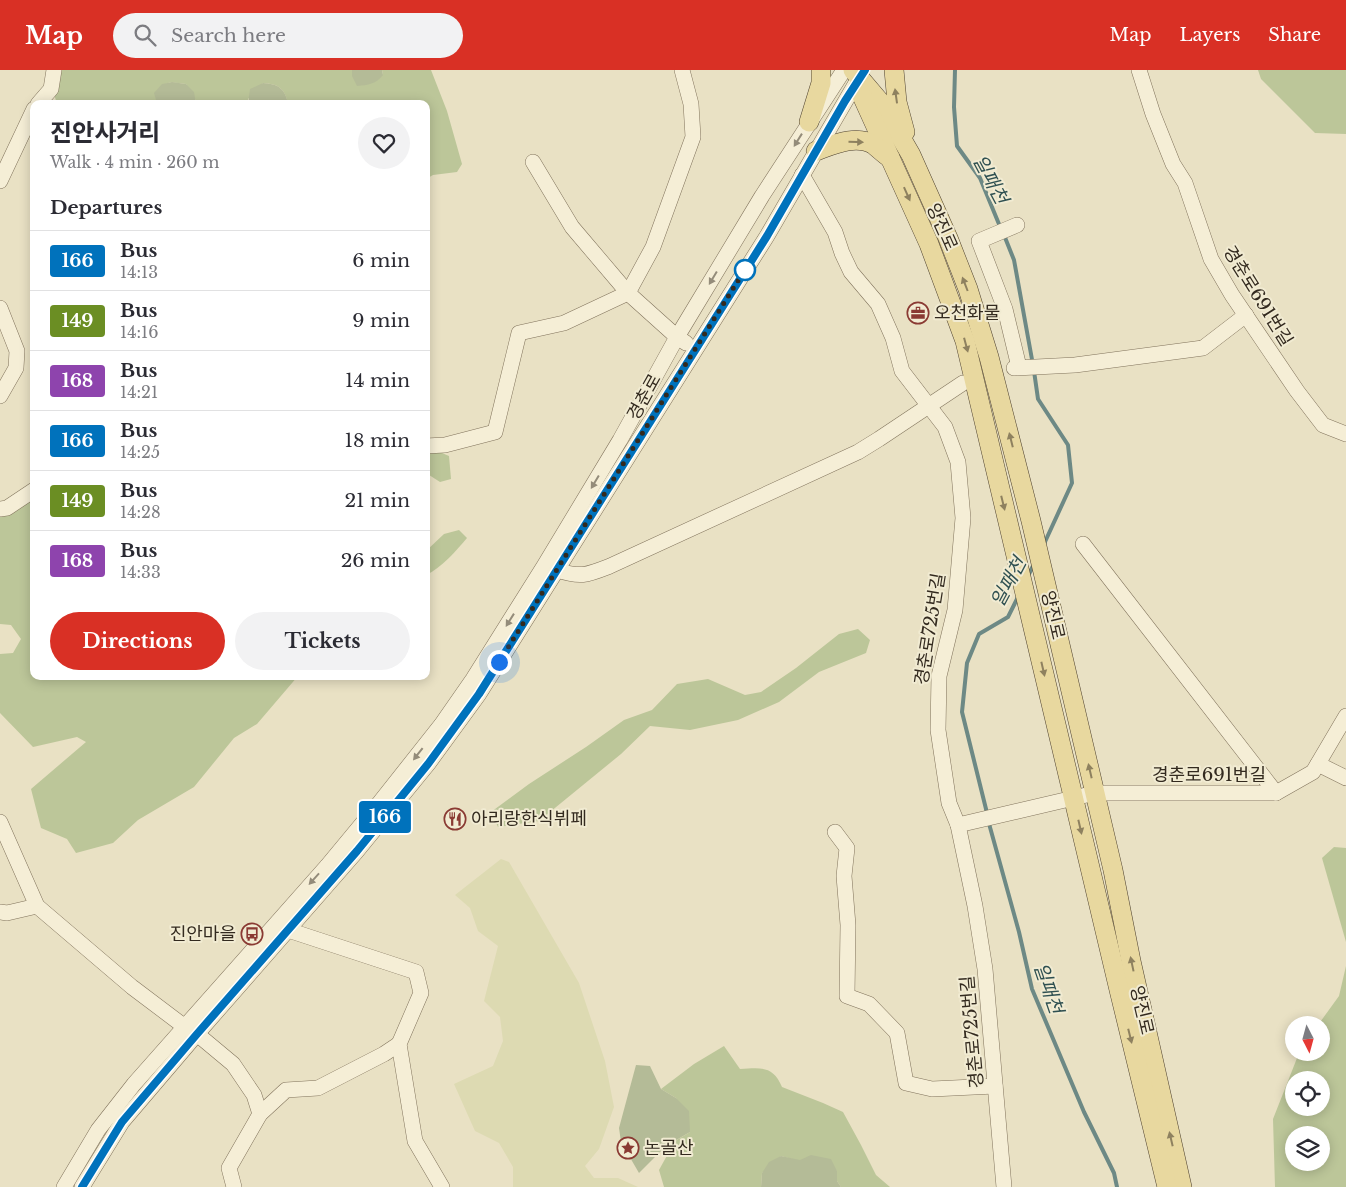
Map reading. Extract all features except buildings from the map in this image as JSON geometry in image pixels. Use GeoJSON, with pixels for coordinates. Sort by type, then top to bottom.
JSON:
{"type":"FeatureCollection","features":[{"type":"Feature","properties":{"kind":"main road"},"geometry":{"type":"LineString","coordinates":[[809,122],[821,83],[821,70]]}},
{"type":"Feature","properties":{"kind":"main road"},"geometry":{"type":"LineString","coordinates":[[894,70],[897,102],[911,155]]}},
{"type":"Feature","properties":{"kind":"main road","name":"양진로"},"geometry":{"type":"LineString","coordinates":[[855,73],[880,103],[911,155],[948,238],[968,289],[989,357],[1031,521],[1113,870],[1131,961],[1182,1187]]}},
{"type":"Feature","properties":{"kind":"main road","name":"양진로"},"geometry":{"type":"LineString","coordinates":[[855,73],[929,244],[965,342],[1167,1187]]}},
{"type":"Feature","properties":{"kind":"main road"},"geometry":{"type":"LineString","coordinates":[[816,152],[838,143],[857,140],[873,144],[892,160]]}},
{"type":"Feature","properties":{"kind":"street"},"geometry":{"type":"LineString","coordinates":[[41,100],[51,89],[54,70]]}},
{"type":"Feature","properties":{"kind":"street"},"geometry":{"type":"LineString","coordinates":[[430,446],[445,446],[496,432],[519,332],[564,323],[628,293],[653,247],[693,137],[691,104],[682,70]]}},
{"type":"Feature","properties":{"kind":"street","name":"경춘로691번길"},"geometry":{"type":"LineString","coordinates":[[1139,70],[1153,114],[1173,164],[1185,183],[1211,259],[1297,391],[1323,425],[1346,434]]}},
{"type":"Feature","properties":{"kind":"street","name":"경춘로"},"geometry":{"type":"LineString","coordinates":[[82,1187],[122,1122],[191,1031],[220,986],[380,802],[441,725],[473,679],[620,440],[677,337],[762,196],[809,122],[855,73]]}},
{"type":"Feature","properties":{"kind":"street","name":"경춘로"},"geometry":{"type":"LineString","coordinates":[[64,1187],[98,1130],[134,1084],[191,1031],[288,930],[357,851],[428,764],[479,694],[767,236],[816,152],[855,73]]}},
{"type":"Feature","properties":{"kind":"street"},"geometry":{"type":"LineString","coordinates":[[0,181],[30,117]]}},
{"type":"Feature","properties":{"kind":"street"},"geometry":{"type":"LineString","coordinates":[[533,162],[572,227],[628,293],[677,337],[696,348]]}},
{"type":"Feature","properties":{"kind":"street","name":"경춘로725번길"},"geometry":{"type":"LineString","coordinates":[[802,175],[835,232],[851,272],[878,304],[892,338],[902,372],[945,427],[958,462],[963,518],[955,610],[939,676],[938,730],[949,803],[961,824],[986,969],[1004,1187]]}},
{"type":"Feature","properties":{"kind":"street"},"geometry":{"type":"LineString","coordinates":[[1014,227],[979,241],[1005,309],[1016,368],[1075,365],[1203,348],[1246,315]]}},
{"type":"Feature","properties":{"kind":"street"},"geometry":{"type":"LineString","coordinates":[[0,308],[17,351],[16,368],[0,396]]}},
{"type":"Feature","properties":{"kind":"street"},"geometry":{"type":"LineString","coordinates":[[557,570],[572,575],[583,575],[610,566],[858,452],[879,440],[962,383]]}},
{"type":"Feature","properties":{"kind":"street"},"geometry":{"type":"LineString","coordinates":[[0,509],[7,508],[30,493]]}},
{"type":"Feature","properties":{"kind":"street"},"geometry":{"type":"LineString","coordinates":[[1083,544],[1276,793]]}},
{"type":"Feature","properties":{"kind":"street","name":"경춘로691번길"},"geometry":{"type":"LineString","coordinates":[[961,824],[1095,793],[1276,793],[1313,772],[1346,716]]}},
{"type":"Feature","properties":{"kind":"street"},"geometry":{"type":"LineString","coordinates":[[1318,764],[1346,778]]}},
{"type":"Feature","properties":{"kind":"street"},"geometry":{"type":"LineString","coordinates":[[0,822],[37,906],[132,987],[233,1064],[254,1095],[260,1114]]}},
{"type":"Feature","properties":{"kind":"street"},"geometry":{"type":"LineString","coordinates":[[835,832],[847,848],[844,876],[848,926],[847,996],[869,1004],[897,1033],[906,1083],[932,1089],[995,1086]]}},
{"type":"Feature","properties":{"kind":"street"},"geometry":{"type":"LineString","coordinates":[[0,912],[7,913],[37,906]]}},
{"type":"Feature","properties":{"kind":"street"},"geometry":{"type":"LineString","coordinates":[[288,930],[416,972],[421,993],[399,1044],[415,1141],[442,1187]]}},
{"type":"Feature","properties":{"kind":"street"},"geometry":{"type":"LineString","coordinates":[[234,1187],[229,1168],[260,1114],[286,1090],[318,1088],[384,1054],[399,1044]]}},
{"type":"Feature","properties":{"kind":"shaded area"},"geometry":{"type":"Polygon","coordinates":[[[501,859],[509,862],[579,983],[605,1061],[614,1107],[599,1149],[585,1166],[594,1178],[618,1178],[638,1187],[513,1187],[513,1167],[499,1143],[475,1131],[454,1084],[493,1066],[503,1041],[500,1017],[484,1001],[498,946],[478,931],[470,908],[455,895],[501,859]]]}},
{"type":"Feature","properties":{"kind":"green space"},"geometry":{"type":"Polygon","coordinates":[[[60,70],[352,70],[352,76],[383,75],[382,70],[431,70],[447,111],[462,164],[457,172],[430,177],[430,100],[287,100],[280,88],[273,84],[263,83],[248,100],[195,100],[186,84],[172,83],[165,84],[155,93],[156,100],[56,100],[54,94],[60,70]]]}},
{"type":"Feature","properties":{"kind":"green space"},"geometry":{"type":"Polygon","coordinates":[[[352,70],[382,70],[383,75],[372,83],[357,86],[352,76],[352,70]]]}},
{"type":"Feature","properties":{"kind":"green space"},"geometry":{"type":"Polygon","coordinates":[[[1258,70],[1346,70],[1346,134],[1315,133],[1261,79],[1258,70]]]}},
{"type":"Feature","properties":{"kind":"green space"},"geometry":{"type":"Polygon","coordinates":[[[172,82],[186,84],[194,92],[195,100],[156,100],[154,93],[162,84],[172,82]]]}},
{"type":"Feature","properties":{"kind":"green space"},"geometry":{"type":"Polygon","coordinates":[[[263,83],[273,84],[283,91],[287,100],[249,100],[250,89],[263,83]]]}},
{"type":"Feature","properties":{"kind":"green space"},"geometry":{"type":"Polygon","coordinates":[[[435,450],[449,456],[451,479],[440,482],[430,476],[430,451],[435,450]]]}},
{"type":"Feature","properties":{"kind":"green space"},"geometry":{"type":"Polygon","coordinates":[[[30,497],[30,680],[295,680],[257,724],[234,738],[194,787],[138,820],[113,843],[76,853],[67,839],[41,828],[31,789],[86,742],[77,737],[33,747],[0,713],[0,654],[13,653],[21,639],[11,625],[0,624],[0,513],[30,497]]]}},
{"type":"Feature","properties":{"kind":"green space"},"geometry":{"type":"Polygon","coordinates":[[[459,530],[467,538],[454,553],[430,573],[430,547],[444,534],[459,530]]]}},
{"type":"Feature","properties":{"kind":"green space"},"geometry":{"type":"Polygon","coordinates":[[[858,629],[870,640],[866,653],[819,672],[779,702],[738,720],[690,730],[650,726],[621,754],[539,821],[498,827],[491,812],[624,720],[652,710],[677,684],[708,679],[745,695],[761,692],[796,668],[839,634],[858,629]]]}},
{"type":"Feature","properties":{"kind":"green space"},"geometry":{"type":"Polygon","coordinates":[[[1334,847],[1346,848],[1346,942],[1322,858],[1334,847]]]}},
{"type":"Feature","properties":{"kind":"green space"},"geometry":{"type":"Polygon","coordinates":[[[1346,966],[1346,1187],[1275,1187],[1273,1119],[1285,1089],[1285,1116],[1330,1116],[1330,1071],[1292,1071],[1296,1061],[1330,1061],[1330,1016],[1325,1016],[1339,996],[1346,966]]]}},
{"type":"Feature","properties":{"kind":"green space"},"geometry":{"type":"Polygon","coordinates":[[[724,1046],[740,1069],[760,1068],[770,1071],[782,1087],[843,1112],[876,1175],[890,1187],[841,1187],[837,1181],[837,1171],[781,1156],[762,1173],[761,1187],[664,1187],[659,1170],[675,1141],[690,1132],[676,1098],[661,1089],[694,1064],[724,1046]]]}},
{"type":"Feature","properties":{"kind":"green space"},"geometry":{"type":"Polygon","coordinates":[[[636,1065],[650,1066],[661,1089],[676,1098],[689,1111],[690,1132],[666,1146],[639,1173],[621,1142],[619,1128],[636,1065]]]}},
{"type":"Feature","properties":{"kind":"green space"},"geometry":{"type":"Polygon","coordinates":[[[811,1155],[831,1159],[837,1171],[837,1181],[841,1187],[761,1187],[762,1173],[769,1162],[781,1156],[800,1160],[811,1155]]]}},
{"type":"Feature","properties":{"kind":"waterway","name":"일패천"},"geometry":{"type":"LineString","coordinates":[[955,70],[954,107],[957,146],[980,178],[1001,229]]}},
{"type":"Feature","properties":{"kind":"waterway","name":"일패천"},"geometry":{"type":"LineString","coordinates":[[1004,235],[1014,260],[1033,365]]}},
{"type":"Feature","properties":{"kind":"waterway","name":"일패천"},"geometry":{"type":"LineString","coordinates":[[1034,371],[1038,399],[1068,445],[1072,483],[1044,544]]}},
{"type":"Feature","properties":{"kind":"waterway","name":"일패천"},"geometry":{"type":"LineString","coordinates":[[1027,578],[1034,564]]}},
{"type":"Feature","properties":{"kind":"waterway","name":"일패천"},"geometry":{"type":"LineString","coordinates":[[987,813],[962,712],[967,663],[979,634],[1008,617],[1019,595]]}},
{"type":"Feature","properties":{"kind":"waterway","name":"일패천"},"geometry":{"type":"LineString","coordinates":[[988,820],[1019,932],[1032,989],[1084,1112],[1114,1173],[1117,1187]]}},
{"type":"Feature","properties":{"kind":"bus line","name":"166"},"geometry":{"type":"LineString","coordinates":[[82,1187],[122,1122],[357,851],[428,764],[479,694],[767,236],[865,70]]}},
{"type":"Feature","properties":{"kind":"place","name":"오천화물"},"geometry":{"type":"Point","coordinates":[918,313]}},
{"type":"Feature","properties":{"kind":"place","name":"아리랑한식뷔페"},"geometry":{"type":"Point","coordinates":[455,819]}},
{"type":"Feature","properties":{"kind":"place","name":"진안마을"},"geometry":{"type":"Point","coordinates":[252,934]}},
{"type":"Feature","properties":{"kind":"place","name":"논골산"},"geometry":{"type":"Point","coordinates":[628,1148]}},
{"type":"Feature","properties":{"kind":"route"},"geometry":{"type":"LineString","coordinates":[[499,662],[746,268],[745,270]]}}]}
